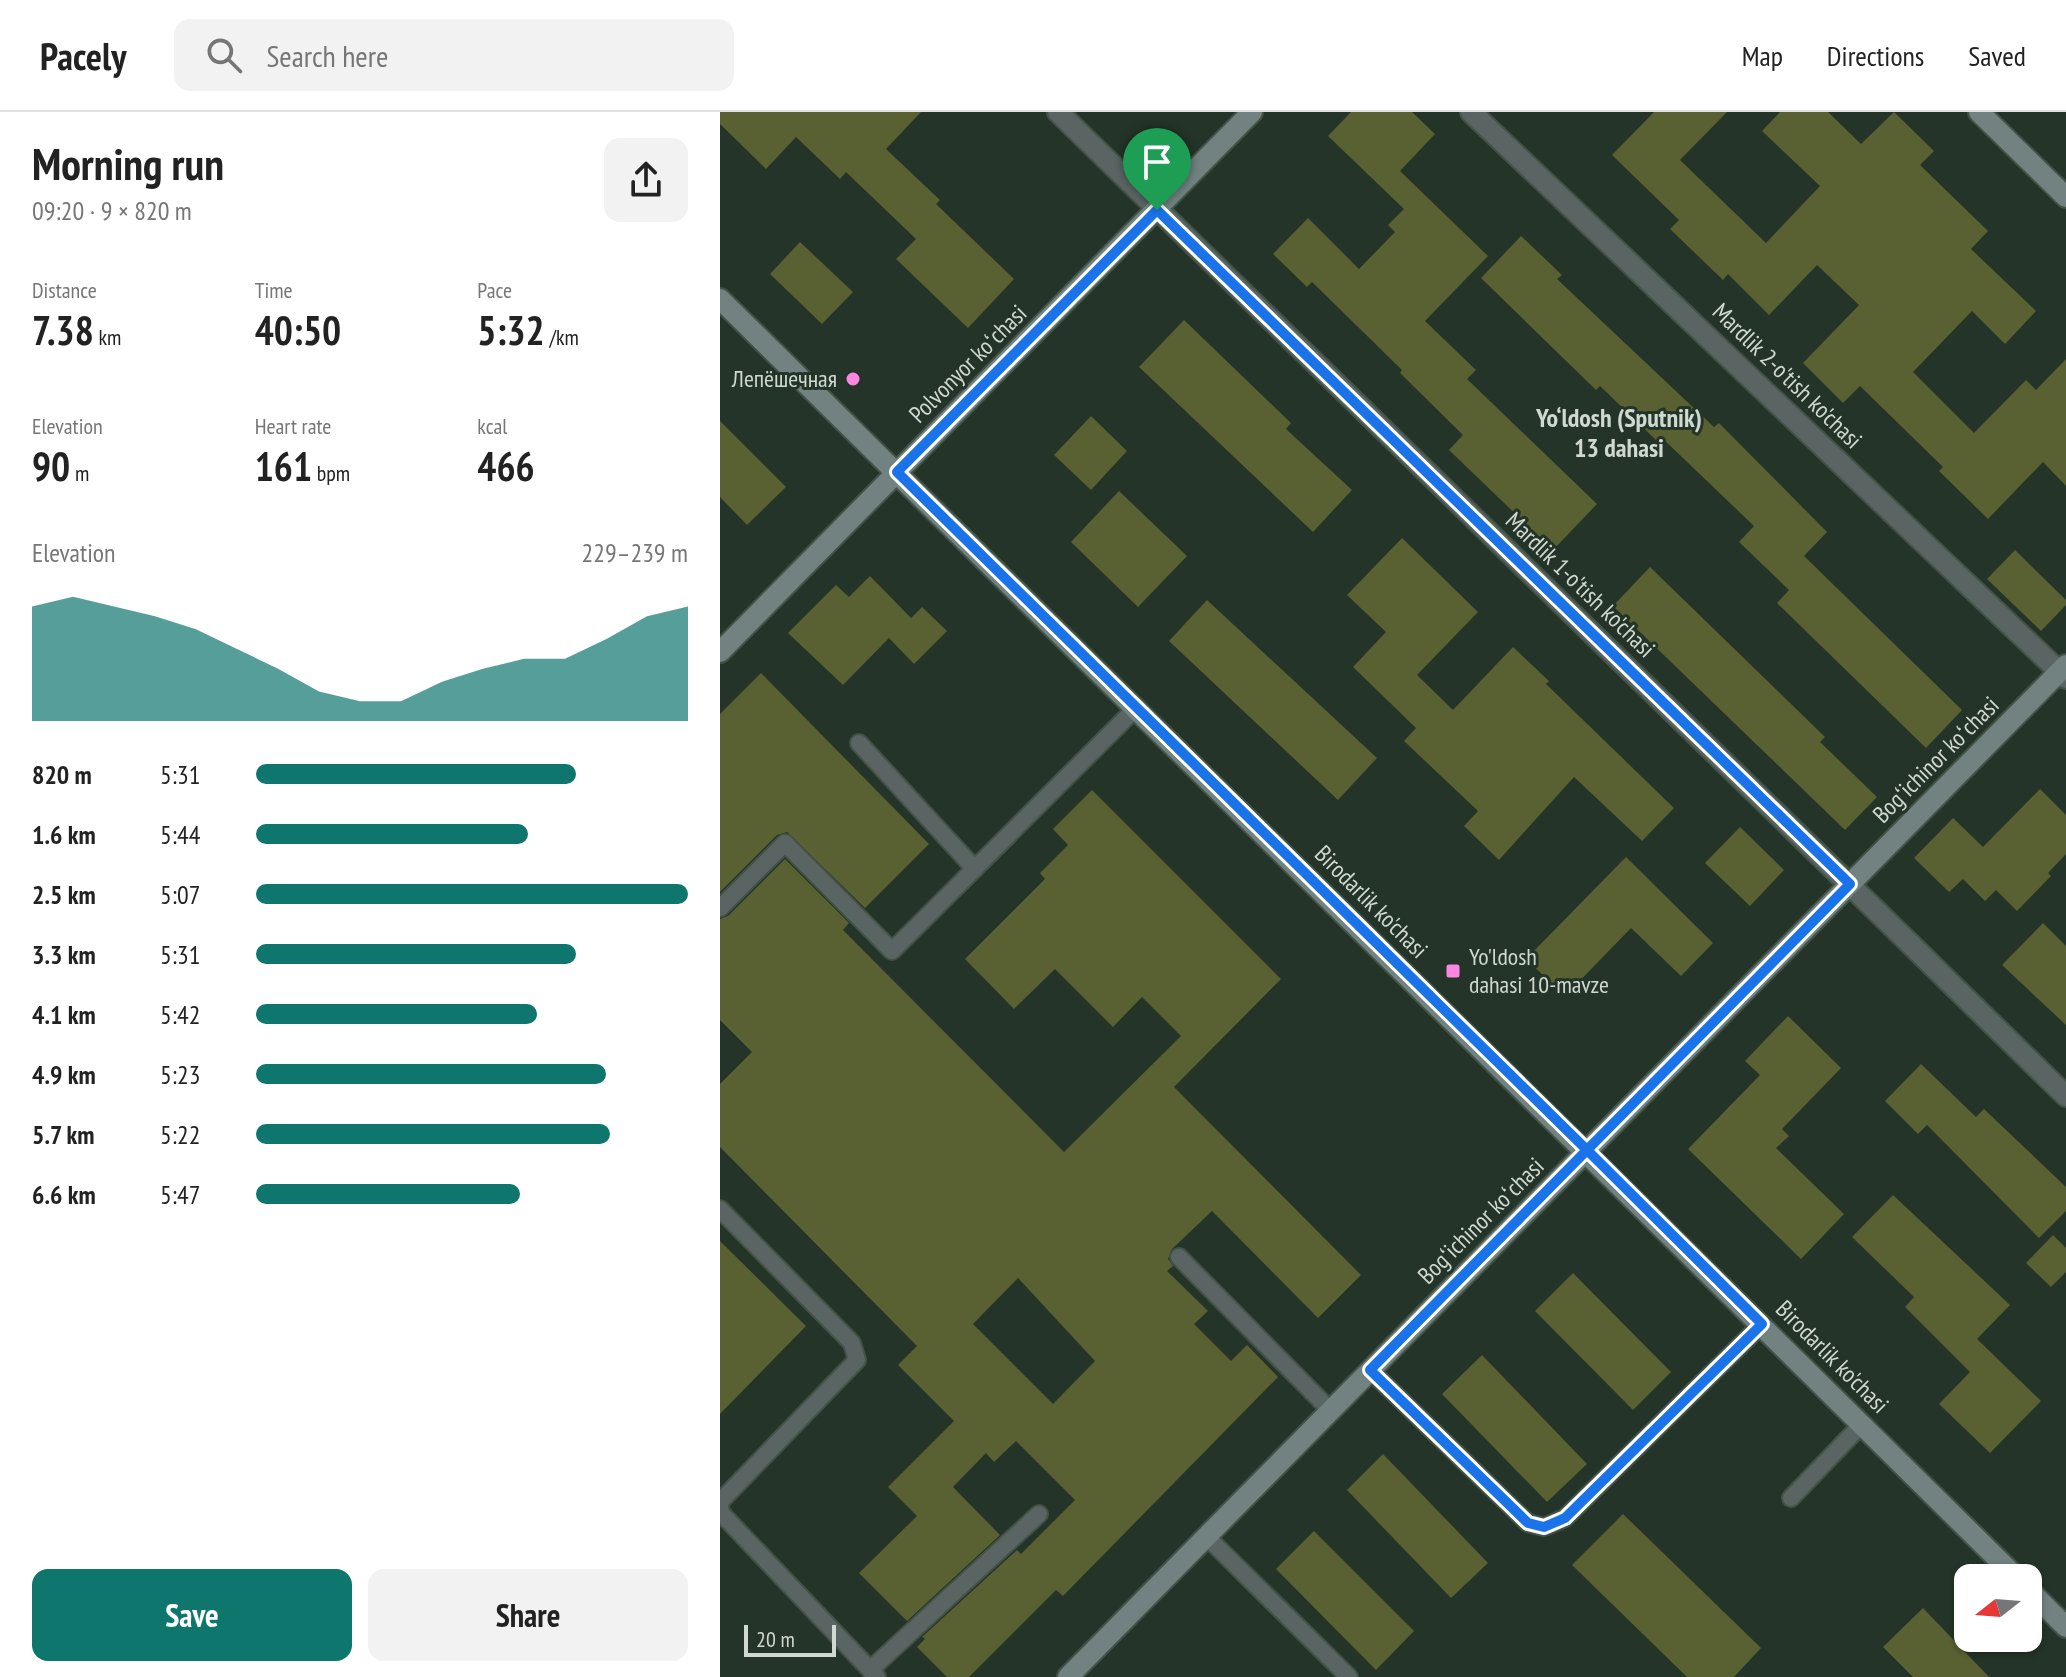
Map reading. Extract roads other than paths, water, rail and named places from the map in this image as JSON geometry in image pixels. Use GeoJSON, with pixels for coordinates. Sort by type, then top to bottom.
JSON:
{"type":"FeatureCollection","features":[{"type":"Feature","properties":{"kind":"street","name":"Mardlik 1-o'tish ko'chasi"},"geometry":{"type":"LineString","coordinates":[[1058,112],[2066,1096]]}},
{"type":"Feature","properties":{"kind":"street","name":"Polvonyor koʻchasi"},"geometry":{"type":"LineString","coordinates":[[720,652],[1252,112]]}},
{"type":"Feature","properties":{"kind":"street","name":"Mardlik 2-o'tish ko'chasi"},"geometry":{"type":"LineString","coordinates":[[1471,112],[2064,672]]}},
{"type":"Feature","properties":{"kind":"street"},"geometry":{"type":"LineString","coordinates":[[1979,112],[2066,197]]}},
{"type":"Feature","properties":{"kind":"street","name":"Birodarlik ko'chasi"},"geometry":{"type":"LineString","coordinates":[[720,299],[1587,1150],[2003,1564]]}},
{"type":"Feature","properties":{"kind":"street","name":"Bogʻichinor koʻchasi"},"geometry":{"type":"LineString","coordinates":[[1068,1677],[1850,884],[2064,672]]}},
{"type":"Feature","properties":{"kind":"street"},"geometry":{"type":"LineString","coordinates":[[2042,1603],[2066,1627]]}},
{"type":"Feature","properties":{"kind":"lane"},"geometry":{"type":"LineString","coordinates":[[720,908],[785,843],[892,951],[1137,707]]}},
{"type":"Feature","properties":{"kind":"lane"},"geometry":{"type":"LineString","coordinates":[[859,743],[975,869]]}},
{"type":"Feature","properties":{"kind":"lane"},"geometry":{"type":"LineString","coordinates":[[720,1209],[852,1343],[857,1360],[720,1504],[721,1513],[874,1673],[1039,1514]]}},
{"type":"Feature","properties":{"kind":"lane"},"geometry":{"type":"LineString","coordinates":[[1179,1257],[1331,1411]]}},
{"type":"Feature","properties":{"kind":"lane"},"geometry":{"type":"LineString","coordinates":[[1370,1370],[1528,1523],[1544,1527],[1565,1518],[1762,1324]]}},
{"type":"Feature","properties":{"kind":"lane"},"geometry":{"type":"LineString","coordinates":[[1791,1498],[1862,1424]]}},
{"type":"Feature","properties":{"kind":"lane"},"geometry":{"type":"LineString","coordinates":[[1207,1537],[1349,1677]]}},
{"type":"Feature","properties":{"kind":"place","name":"Лепёшечная"},"geometry":{"type":"Point","coordinates":[853,379]}},
{"type":"Feature","properties":{"kind":"place","name":"Yo'ldosh dahasi 10-mavze"},"geometry":{"type":"Point","coordinates":[1453,971]}},
{"type":"Feature","properties":{"kind":"district","name":"Yo‘ldosh (Sputnik) 13 dahasi"},"geometry":{"type":"Point","coordinates":[1619,433]}}]}
